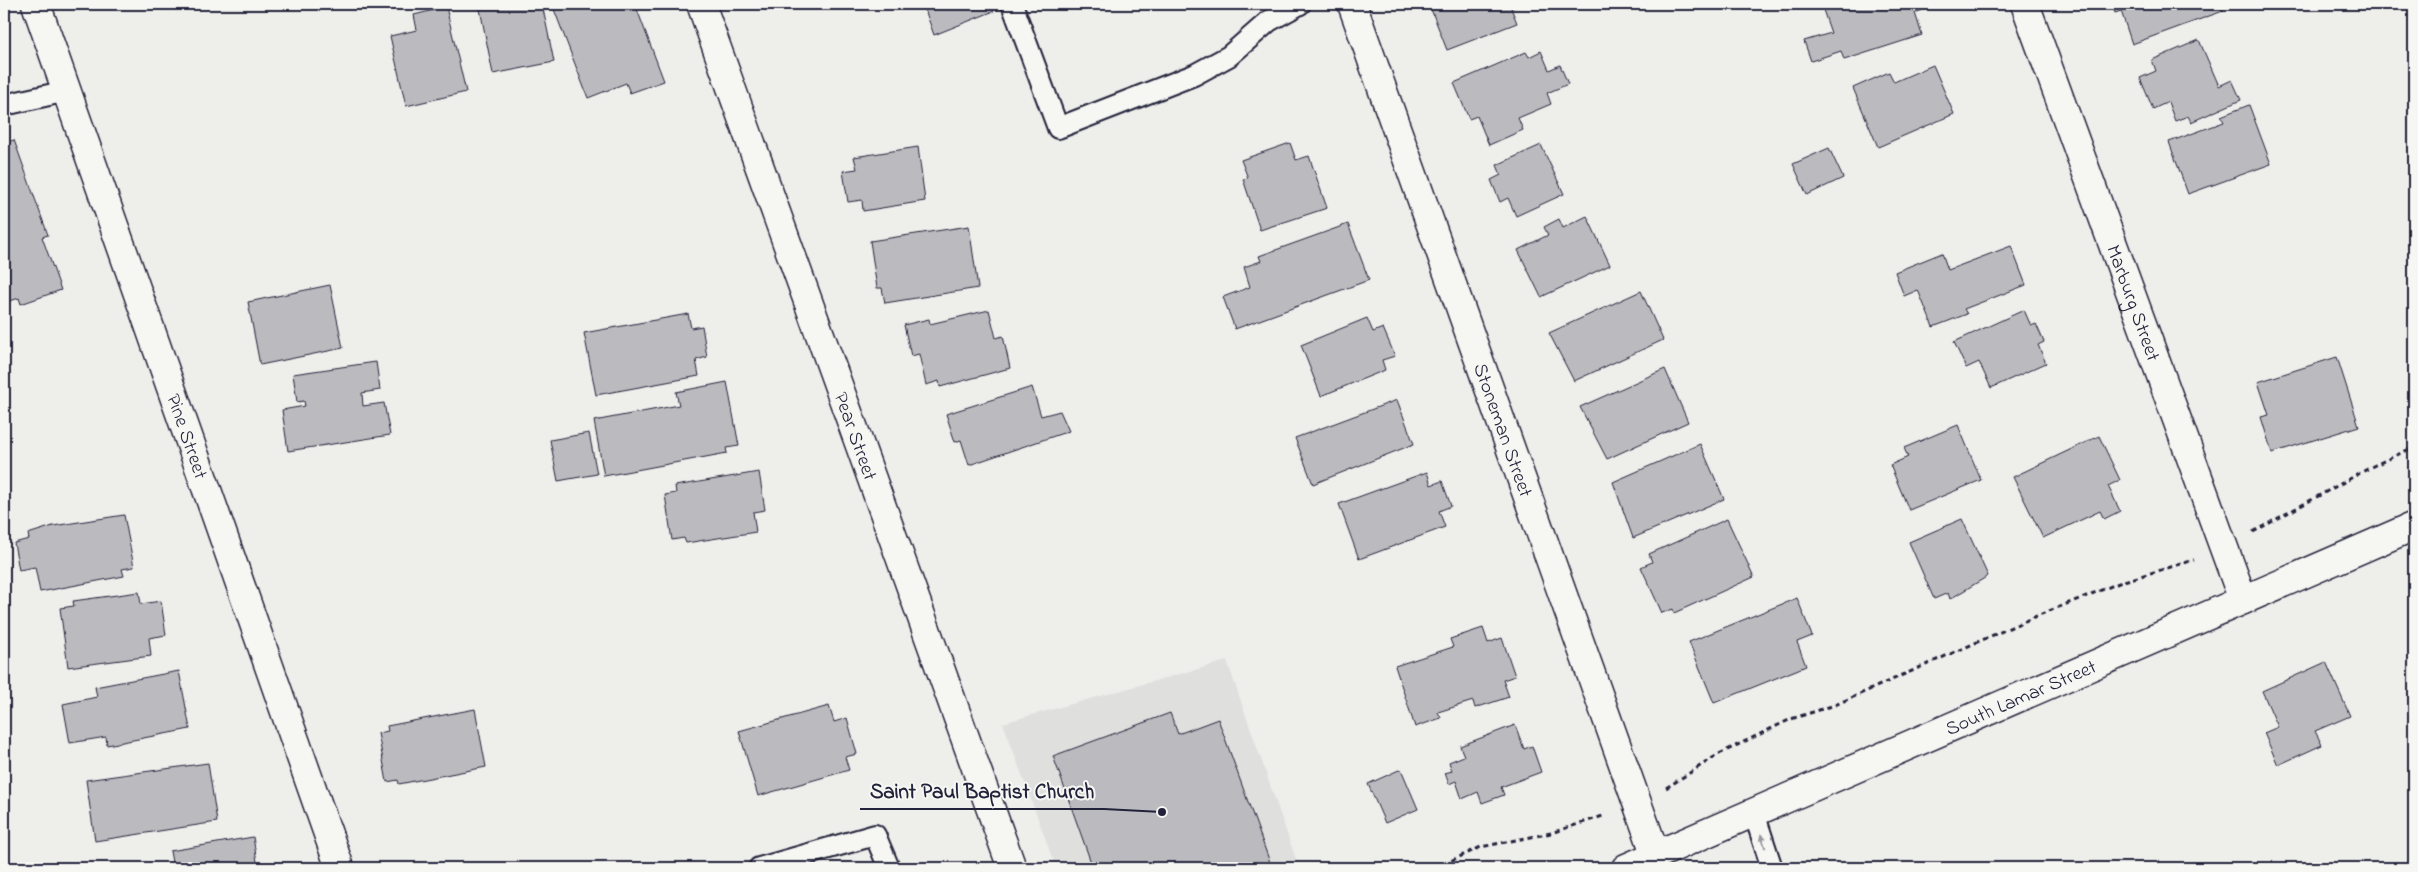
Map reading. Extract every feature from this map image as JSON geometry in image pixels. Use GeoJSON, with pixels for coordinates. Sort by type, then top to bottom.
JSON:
{"type":"FeatureCollection","features":[{"type":"Feature","properties":{"kind":"street","name":"Pine Street"},"geometry":{"type":"LineString","coordinates":[[36,4],[340,868]]}},
{"type":"Feature","properties":{"kind":"street","name":"Pear Street"},"geometry":{"type":"LineString","coordinates":[[701,4],[1012,868]]}},
{"type":"Feature","properties":{"kind":"street","name":"Stoneman Street"},"geometry":{"type":"LineString","coordinates":[[1352,4],[1656,856]]}},
{"type":"Feature","properties":{"kind":"street","name":"Marburg Street"},"geometry":{"type":"LineString","coordinates":[[2025,4],[2243,600]]}},
{"type":"Feature","properties":{"kind":"street","name":"South Lamar Street"},"geometry":{"type":"LineString","coordinates":[[1626,868],[2414,526]]}},
{"type":"Feature","properties":{"kind":"lane"},"geometry":{"type":"LineString","coordinates":[[1012,4],[1058,128],[1194,75],[1229,56],[1269,22],[1300,4]]}},
{"type":"Feature","properties":{"kind":"lane"},"geometry":{"type":"LineString","coordinates":[[4,105],[67,91]]}},
{"type":"Feature","properties":{"kind":"lane"},"geometry":{"type":"LineString","coordinates":[[1754,814],[1772,868]]}},
{"type":"Feature","properties":{"kind":"lane"},"geometry":{"type":"LineString","coordinates":[[759,868],[875,835],[890,868]]}},
{"type":"Feature","properties":{"kind":"path"},"geometry":{"type":"LineString","coordinates":[[1436,868],[1481,847],[1586,824],[1674,784],[1719,754],[1783,723],[1835,705],[2034,617],[2115,585],[2185,564],[2223,548],[2373,466],[2414,447]]}},
{"type":"Feature","properties":{"kind":"shaded area"},"geometry":{"type":"Polygon","coordinates":[[[1227,661],[1299,868],[1056,868],[1003,723],[1227,661]]]}},
{"type":"Feature","properties":{"kind":"building"},"geometry":{"type":"Polygon","coordinates":[[[479,4],[542,4],[554,62],[493,74],[479,4]]]}},
{"type":"Feature","properties":{"kind":"building"},"geometry":{"type":"Polygon","coordinates":[[[552,4],[635,4],[664,81],[630,93],[626,83],[588,98],[552,4]]]}},
{"type":"Feature","properties":{"kind":"building"},"geometry":{"type":"Polygon","coordinates":[[[923,4],[990,4],[994,11],[934,35],[923,4]]]}},
{"type":"Feature","properties":{"kind":"building"},"geometry":{"type":"Polygon","coordinates":[[[1429,4],[1522,4],[1511,8],[1517,23],[1447,50],[1429,4]]]}},
{"type":"Feature","properties":{"kind":"building"},"geometry":{"type":"Polygon","coordinates":[[[1821,4],[1923,4],[1925,9],[1915,13],[1922,35],[1844,60],[1841,51],[1811,61],[1804,41],[1831,33],[1821,4]]]}},
{"type":"Feature","properties":{"kind":"building"},"geometry":{"type":"Polygon","coordinates":[[[2112,4],[2220,4],[2223,11],[2132,44],[2121,11],[2115,13],[2112,4]]]}},
{"type":"Feature","properties":{"kind":"building"},"geometry":{"type":"Polygon","coordinates":[[[446,7],[466,92],[406,106],[390,36],[417,30],[414,15],[446,7]]]}},
{"type":"Feature","properties":{"kind":"building"},"geometry":{"type":"Polygon","coordinates":[[[2199,40],[2219,86],[2232,80],[2241,100],[2191,122],[2188,116],[2175,121],[2168,102],[2153,109],[2140,78],[2156,71],[2152,60],[2199,40]]]}},
{"type":"Feature","properties":{"kind":"building"},"geometry":{"type":"Polygon","coordinates":[[[1541,51],[1549,70],[1560,65],[1568,84],[1547,93],[1551,104],[1518,118],[1523,130],[1489,145],[1477,116],[1469,119],[1454,83],[1526,52],[1529,57],[1541,51]]]}},
{"type":"Feature","properties":{"kind":"building"},"geometry":{"type":"Polygon","coordinates":[[[1933,65],[1954,114],[1878,147],[1853,88],[1889,72],[1894,82],[1933,65]]]}},
{"type":"Feature","properties":{"kind":"building"},"geometry":{"type":"Polygon","coordinates":[[[2249,105],[2271,164],[2188,194],[2169,142],[2224,122],[2221,116],[2249,105]]]}},
{"type":"Feature","properties":{"kind":"building"},"geometry":{"type":"Polygon","coordinates":[[[14,140],[48,235],[42,237],[61,290],[21,304],[19,298],[4,303],[4,143],[14,140]]]}},
{"type":"Feature","properties":{"kind":"building"},"geometry":{"type":"Polygon","coordinates":[[[1290,143],[1296,160],[1309,156],[1327,208],[1260,230],[1243,179],[1248,178],[1241,160],[1290,143]]]}},
{"type":"Feature","properties":{"kind":"building"},"geometry":{"type":"Polygon","coordinates":[[[1541,145],[1564,194],[1516,216],[1508,198],[1500,202],[1491,180],[1501,175],[1497,165],[1541,145]]]}},
{"type":"Feature","properties":{"kind":"building"},"geometry":{"type":"Polygon","coordinates":[[[918,147],[925,201],[863,211],[862,200],[848,202],[843,171],[857,169],[854,157],[918,147]]]}},
{"type":"Feature","properties":{"kind":"building"},"geometry":{"type":"Polygon","coordinates":[[[1829,148],[1843,178],[1807,195],[1793,164],[1829,148]]]}},
{"type":"Feature","properties":{"kind":"building"},"geometry":{"type":"Polygon","coordinates":[[[1587,216],[1610,265],[1541,297],[1518,250],[1548,235],[1544,227],[1559,219],[1563,228],[1587,216]]]}},
{"type":"Feature","properties":{"kind":"building"},"geometry":{"type":"Polygon","coordinates":[[[1348,224],[1369,280],[1235,329],[1223,297],[1250,287],[1244,267],[1261,261],[1259,256],[1348,224]]]}},
{"type":"Feature","properties":{"kind":"building"},"geometry":{"type":"Polygon","coordinates":[[[969,226],[978,288],[885,303],[882,288],[877,288],[870,241],[969,226]]]}},
{"type":"Feature","properties":{"kind":"building"},"geometry":{"type":"Polygon","coordinates":[[[2011,246],[2026,285],[1964,309],[1967,314],[1933,327],[1918,290],[1904,296],[1895,272],[1942,253],[1948,270],[2011,246]]]}},
{"type":"Feature","properties":{"kind":"building"},"geometry":{"type":"Polygon","coordinates":[[[330,285],[343,348],[260,365],[248,302],[330,285]]]}},
{"type":"Feature","properties":{"kind":"building"},"geometry":{"type":"Polygon","coordinates":[[[1641,291],[1663,340],[1574,381],[1549,333],[1641,291]]]}},
{"type":"Feature","properties":{"kind":"building"},"geometry":{"type":"Polygon","coordinates":[[[989,310],[996,338],[1003,336],[1010,368],[940,387],[939,381],[926,385],[919,354],[911,356],[904,325],[929,319],[930,324],[989,310]]]}},
{"type":"Feature","properties":{"kind":"building"},"geometry":{"type":"Polygon","coordinates":[[[2024,310],[2031,326],[2036,324],[2044,342],[2038,345],[2046,363],[1991,388],[1979,362],[1966,368],[1954,342],[2024,310]]]}},
{"type":"Feature","properties":{"kind":"building"},"geometry":{"type":"Polygon","coordinates":[[[688,314],[691,328],[702,326],[707,357],[696,360],[699,376],[596,395],[584,333],[688,314]]]}},
{"type":"Feature","properties":{"kind":"building"},"geometry":{"type":"Polygon","coordinates":[[[1367,318],[1373,332],[1383,328],[1395,356],[1382,360],[1385,370],[1321,396],[1301,345],[1367,318]]]}},
{"type":"Feature","properties":{"kind":"building"},"geometry":{"type":"Polygon","coordinates":[[[2337,357],[2359,426],[2272,453],[2261,417],[2269,415],[2258,382],[2337,357]]]}},
{"type":"Feature","properties":{"kind":"building"},"geometry":{"type":"Polygon","coordinates":[[[376,362],[380,390],[362,393],[363,406],[384,403],[390,435],[288,451],[282,410],[305,406],[304,401],[297,402],[293,374],[376,362]]]}},
{"type":"Feature","properties":{"kind":"building"},"geometry":{"type":"Polygon","coordinates":[[[1665,369],[1688,422],[1607,459],[1580,407],[1665,369]]]}},
{"type":"Feature","properties":{"kind":"building"},"geometry":{"type":"Polygon","coordinates":[[[727,382],[739,446],[726,448],[727,453],[604,476],[594,421],[679,405],[676,392],[727,382]]]}},
{"type":"Feature","properties":{"kind":"building"},"geometry":{"type":"Polygon","coordinates":[[[1032,387],[1041,416],[1060,411],[1069,431],[969,465],[961,440],[955,442],[946,414],[1032,387]]]}},
{"type":"Feature","properties":{"kind":"building"},"geometry":{"type":"Polygon","coordinates":[[[1397,400],[1414,444],[1313,484],[1295,438],[1397,400]]]}},
{"type":"Feature","properties":{"kind":"building"},"geometry":{"type":"Polygon","coordinates":[[[1958,425],[1981,480],[1909,510],[1890,465],[1908,457],[1904,448],[1958,425]]]}},
{"type":"Feature","properties":{"kind":"building"},"geometry":{"type":"Polygon","coordinates":[[[589,433],[597,474],[558,481],[550,440],[589,433]]]}},
{"type":"Feature","properties":{"kind":"building"},"geometry":{"type":"Polygon","coordinates":[[[2099,436],[2120,480],[2108,486],[2120,511],[2104,519],[2100,511],[2043,538],[2013,477],[2099,436]]]}},
{"type":"Feature","properties":{"kind":"building"},"geometry":{"type":"Polygon","coordinates":[[[1700,444],[1724,499],[1633,538],[1613,482],[1700,444]]]}},
{"type":"Feature","properties":{"kind":"building"},"geometry":{"type":"Polygon","coordinates":[[[759,472],[765,510],[753,512],[756,532],[686,543],[684,538],[672,540],[665,495],[676,493],[675,486],[759,472]]]}},
{"type":"Feature","properties":{"kind":"building"},"geometry":{"type":"Polygon","coordinates":[[[1427,472],[1431,485],[1442,481],[1451,506],[1439,511],[1445,527],[1359,559],[1339,504],[1427,472]]]}},
{"type":"Feature","properties":{"kind":"building"},"geometry":{"type":"Polygon","coordinates":[[[124,515],[134,567],[122,569],[124,576],[40,592],[35,567],[19,570],[14,543],[29,539],[28,534],[53,526],[124,515]]]}},
{"type":"Feature","properties":{"kind":"building"},"geometry":{"type":"Polygon","coordinates":[[[1727,519],[1754,577],[1674,613],[1673,609],[1662,613],[1641,567],[1652,562],[1649,554],[1727,519]]]}},
{"type":"Feature","properties":{"kind":"building"},"geometry":{"type":"Polygon","coordinates":[[[1962,519],[1988,576],[1950,599],[1948,593],[1934,599],[1909,542],[1962,519]]]}},
{"type":"Feature","properties":{"kind":"building"},"geometry":{"type":"Polygon","coordinates":[[[139,592],[141,604],[161,601],[166,635],[149,638],[151,656],[68,667],[60,608],[74,606],[73,601],[139,592]]]}},
{"type":"Feature","properties":{"kind":"building"},"geometry":{"type":"Polygon","coordinates":[[[1797,598],[1812,636],[1797,642],[1806,666],[1714,703],[1689,642],[1797,598]]]}},
{"type":"Feature","properties":{"kind":"building"},"geometry":{"type":"Polygon","coordinates":[[[1483,628],[1488,643],[1502,638],[1515,676],[1503,680],[1509,697],[1475,708],[1473,701],[1438,712],[1441,718],[1415,727],[1395,666],[1453,647],[1450,639],[1483,628]]]}},
{"type":"Feature","properties":{"kind":"building"},"geometry":{"type":"Polygon","coordinates":[[[2326,662],[2350,716],[2315,731],[2322,745],[2278,765],[2264,733],[2278,727],[2262,691],[2326,662]]]}},
{"type":"Feature","properties":{"kind":"building"},"geometry":{"type":"Polygon","coordinates":[[[179,671],[190,729],[107,745],[106,737],[70,743],[63,704],[97,697],[95,687],[179,671]]]}},
{"type":"Feature","properties":{"kind":"building"},"geometry":{"type":"Polygon","coordinates":[[[829,706],[834,722],[847,718],[857,754],[845,757],[849,770],[758,796],[739,731],[829,706]]]}},
{"type":"Feature","properties":{"kind":"building"},"geometry":{"type":"Polygon","coordinates":[[[475,709],[486,767],[399,784],[398,780],[387,782],[378,733],[388,731],[387,726],[475,709]]]}},
{"type":"Feature","properties":{"kind":"building"},"geometry":{"type":"Polygon","coordinates":[[[1170,713],[1178,734],[1218,719],[1272,868],[1093,868],[1053,756],[1170,713]]]}},
{"type":"Feature","properties":{"kind":"building"},"geometry":{"type":"Polygon","coordinates":[[[1515,725],[1524,749],[1532,746],[1541,772],[1501,787],[1504,795],[1482,803],[1478,792],[1462,799],[1456,781],[1449,784],[1445,773],[1452,771],[1449,762],[1464,756],[1460,746],[1515,725]]]}},
{"type":"Feature","properties":{"kind":"building"},"geometry":{"type":"Polygon","coordinates":[[[208,763],[217,822],[95,841],[86,780],[208,763]]]}},
{"type":"Feature","properties":{"kind":"building"},"geometry":{"type":"Polygon","coordinates":[[[1401,769],[1418,809],[1385,823],[1368,784],[1401,769]]]}},
{"type":"Feature","properties":{"kind":"building"},"geometry":{"type":"Polygon","coordinates":[[[253,837],[258,868],[173,868],[170,851],[253,837]]]}},
{"type":"Feature","properties":{"kind":"place","name":"Saint Paul Baptist Church"},"geometry":{"type":"Point","coordinates":[1162,812]}}]}
